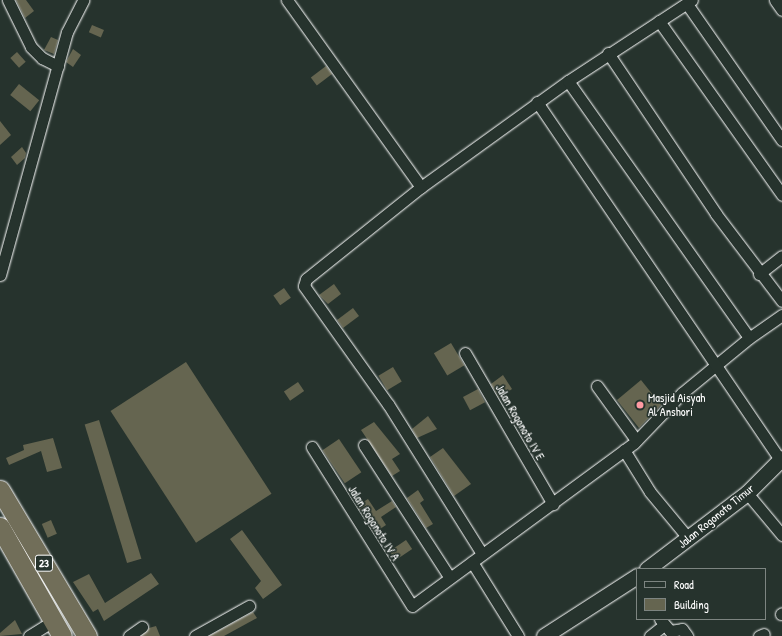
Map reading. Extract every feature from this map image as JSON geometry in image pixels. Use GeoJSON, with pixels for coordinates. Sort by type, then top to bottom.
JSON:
{"type":"FeatureCollection","features":[{"type":"Feature","properties":{"kind":"highway","name":"23"},"geometry":{"type":"LineString","coordinates":[[0,490],[87,636]]}},
{"type":"Feature","properties":{"kind":"highway","name":"23"},"geometry":{"type":"LineString","coordinates":[[0,527],[57,629]]}},
{"type":"Feature","properties":{"kind":"main road","name":"Jalan Rogonoto Timur"},"geometry":{"type":"LineString","coordinates":[[647,568],[689,539],[747,493],[781,459]]}},
{"type":"Feature","properties":{"kind":"main road"},"geometry":{"type":"LineString","coordinates":[[544,636],[635,580]]}},
{"type":"Feature","properties":{"kind":"street"},"geometry":{"type":"LineString","coordinates":[[8,0],[31,47],[42,58],[58,66]]}},
{"type":"Feature","properties":{"kind":"street"},"geometry":{"type":"LineString","coordinates":[[1,271],[71,18],[83,0]]}},
{"type":"Feature","properties":{"kind":"street"},"geometry":{"type":"LineString","coordinates":[[287,0],[421,187]]}},
{"type":"Feature","properties":{"kind":"street"},"geometry":{"type":"LineString","coordinates":[[775,0],[782,10]]}},
{"type":"Feature","properties":{"kind":"street"},"geometry":{"type":"LineString","coordinates":[[482,554],[388,404],[304,286],[306,279],[421,187],[537,102],[608,53],[690,2],[782,140]]}},
{"type":"Feature","properties":{"kind":"street"},"geometry":{"type":"LineString","coordinates":[[659,21],[782,195]]}},
{"type":"Feature","properties":{"kind":"street"},"geometry":{"type":"LineString","coordinates":[[608,53],[759,274],[782,301]]}},
{"type":"Feature","properties":{"kind":"street"},"geometry":{"type":"LineString","coordinates":[[568,80],[749,338]]}},
{"type":"Feature","properties":{"kind":"street"},"geometry":{"type":"LineString","coordinates":[[537,102],[714,364],[781,459]]}},
{"type":"Feature","properties":{"kind":"street"},"geometry":{"type":"LineString","coordinates":[[759,274],[782,256]]}},
{"type":"Feature","properties":{"kind":"street"},"geometry":{"type":"LineString","coordinates":[[364,446],[450,578],[553,504],[624,450],[714,364],[782,316]]}},
{"type":"Feature","properties":{"kind":"street","name":"Jalan Rogonoto IV E"},"geometry":{"type":"LineString","coordinates":[[465,353],[553,504]]}},
{"type":"Feature","properties":{"kind":"street"},"geometry":{"type":"LineString","coordinates":[[597,386],[636,440]]}},
{"type":"Feature","properties":{"kind":"street","name":"Jalan Rogonoto IV A"},"geometry":{"type":"LineString","coordinates":[[312,447],[409,604],[412,606],[417,603],[450,578]]}},
{"type":"Feature","properties":{"kind":"street"},"geometry":{"type":"LineString","coordinates":[[624,450],[650,492],[689,539]]}},
{"type":"Feature","properties":{"kind":"street"},"geometry":{"type":"LineString","coordinates":[[747,493],[782,535]]}},
{"type":"Feature","properties":{"kind":"street"},"geometry":{"type":"LineString","coordinates":[[472,562],[518,636]]}},
{"type":"Feature","properties":{"kind":"street"},"geometry":{"type":"LineString","coordinates":[[195,636],[249,606]]}},
{"type":"Feature","properties":{"kind":"street"},"geometry":{"type":"LineString","coordinates":[[650,636],[662,622],[670,632],[682,629],[687,636]]}},
{"type":"Feature","properties":{"kind":"street"},"geometry":{"type":"LineString","coordinates":[[129,636],[142,627]]}},
{"type":"Feature","properties":{"kind":"street"},"geometry":{"type":"LineString","coordinates":[[29,636],[57,629]]}},
{"type":"Feature","properties":{"kind":"building"},"geometry":{"type":"Polygon","coordinates":[[[16,0],[26,0],[34,11],[25,18],[16,0]]]}},
{"type":"Feature","properties":{"kind":"building"},"geometry":{"type":"Polygon","coordinates":[[[92,25],[104,30],[101,37],[89,32],[92,25]]]}},
{"type":"Feature","properties":{"kind":"building"},"geometry":{"type":"Polygon","coordinates":[[[51,37],[58,40],[54,54],[44,50],[51,37]]]}},
{"type":"Feature","properties":{"kind":"building"},"geometry":{"type":"Polygon","coordinates":[[[73,49],[81,55],[73,67],[66,62],[73,49]]]}},
{"type":"Feature","properties":{"kind":"building"},"geometry":{"type":"Polygon","coordinates":[[[17,52],[26,62],[19,68],[10,58],[17,52]]]}},
{"type":"Feature","properties":{"kind":"building"},"geometry":{"type":"Polygon","coordinates":[[[326,66],[332,74],[317,85],[311,77],[326,66]]]}},
{"type":"Feature","properties":{"kind":"building"},"geometry":{"type":"Polygon","coordinates":[[[19,84],[39,100],[30,111],[10,95],[19,84]]]}},
{"type":"Feature","properties":{"kind":"building"},"geometry":{"type":"Polygon","coordinates":[[[0,121],[11,135],[0,145],[0,121]]]}},
{"type":"Feature","properties":{"kind":"building"},"geometry":{"type":"Polygon","coordinates":[[[22,147],[26,153],[25,158],[17,165],[11,157],[22,147]]]}},
{"type":"Feature","properties":{"kind":"building"},"geometry":{"type":"Polygon","coordinates":[[[334,284],[341,294],[328,304],[319,295],[334,284]]]}},
{"type":"Feature","properties":{"kind":"building"},"geometry":{"type":"Polygon","coordinates":[[[284,288],[291,298],[280,305],[273,295],[284,288]]]}},
{"type":"Feature","properties":{"kind":"building"},"geometry":{"type":"Polygon","coordinates":[[[353,308],[359,316],[343,328],[337,320],[353,308]]]}},
{"type":"Feature","properties":{"kind":"building"},"geometry":{"type":"Polygon","coordinates":[[[451,343],[464,365],[447,376],[434,353],[451,343]]]}},
{"type":"Feature","properties":{"kind":"building"},"geometry":{"type":"Polygon","coordinates":[[[186,362],[272,494],[196,543],[111,411],[186,362]]]}},
{"type":"Feature","properties":{"kind":"building"},"geometry":{"type":"Polygon","coordinates":[[[393,367],[402,382],[387,390],[378,376],[393,367]]]}},
{"type":"Feature","properties":{"kind":"building"},"geometry":{"type":"Polygon","coordinates":[[[503,375],[512,389],[499,398],[491,384],[503,375]]]}},
{"type":"Feature","properties":{"kind":"building","name":"Masjid Aisyah Al Anshori"},"geometry":{"type":"Polygon","coordinates":[[[641,380],[661,405],[639,428],[617,400],[641,380]]]}},
{"type":"Feature","properties":{"kind":"building"},"geometry":{"type":"Polygon","coordinates":[[[298,382],[304,391],[290,401],[284,392],[298,382]]]}},
{"type":"Feature","properties":{"kind":"building"},"geometry":{"type":"Polygon","coordinates":[[[478,389],[485,402],[470,410],[463,397],[478,389]]]}},
{"type":"Feature","properties":{"kind":"building"},"geometry":{"type":"Polygon","coordinates":[[[428,416],[437,429],[417,438],[412,429],[428,416]]]}},
{"type":"Feature","properties":{"kind":"building"},"geometry":{"type":"Polygon","coordinates":[[[99,420],[141,559],[127,563],[85,424],[99,420]]]}},
{"type":"Feature","properties":{"kind":"building"},"geometry":{"type":"Polygon","coordinates":[[[374,422],[400,454],[392,459],[400,471],[392,476],[361,430],[374,422]]]}},
{"type":"Feature","properties":{"kind":"building"},"geometry":{"type":"Polygon","coordinates":[[[53,438],[62,468],[47,472],[41,451],[9,465],[6,458],[24,450],[23,445],[53,438]]]}},
{"type":"Feature","properties":{"kind":"building"},"geometry":{"type":"Polygon","coordinates":[[[339,439],[361,472],[345,483],[322,450],[339,439]]]}},
{"type":"Feature","properties":{"kind":"building"},"geometry":{"type":"Polygon","coordinates":[[[443,448],[471,484],[454,496],[430,457],[443,448]]]}},
{"type":"Feature","properties":{"kind":"building"},"geometry":{"type":"Polygon","coordinates":[[[418,490],[424,500],[420,503],[433,524],[426,528],[407,498],[418,490]]]}},
{"type":"Feature","properties":{"kind":"building"},"geometry":{"type":"Polygon","coordinates":[[[368,499],[376,511],[392,501],[396,507],[381,517],[386,525],[374,533],[357,506],[368,499]]]}},
{"type":"Feature","properties":{"kind":"building"},"geometry":{"type":"Polygon","coordinates":[[[51,520],[57,534],[48,538],[42,524],[51,520]]]}},
{"type":"Feature","properties":{"kind":"building"},"geometry":{"type":"Polygon","coordinates":[[[242,530],[282,585],[263,599],[255,588],[261,581],[230,539],[242,530]]]}},
{"type":"Feature","properties":{"kind":"building"},"geometry":{"type":"Polygon","coordinates":[[[406,540],[412,549],[396,560],[389,551],[406,540]]]}},
{"type":"Feature","properties":{"kind":"building"},"geometry":{"type":"Polygon","coordinates":[[[151,573],[159,584],[104,621],[98,609],[93,612],[73,582],[89,574],[105,603],[151,573]]]}},
{"type":"Feature","properties":{"kind":"building"},"geometry":{"type":"Polygon","coordinates":[[[253,612],[257,618],[224,636],[209,636],[253,612]]]}},
{"type":"Feature","properties":{"kind":"building"},"geometry":{"type":"Polygon","coordinates":[[[15,620],[22,634],[0,636],[0,633],[15,620]]]}},
{"type":"Feature","properties":{"kind":"building"},"geometry":{"type":"Polygon","coordinates":[[[156,626],[160,636],[141,636],[149,628],[156,626]]]}},
{"type":"Feature","properties":{"kind":"place","name":"Masjid Aisyah Al Anshori"},"geometry":{"type":"Point","coordinates":[640,405]}}]}
